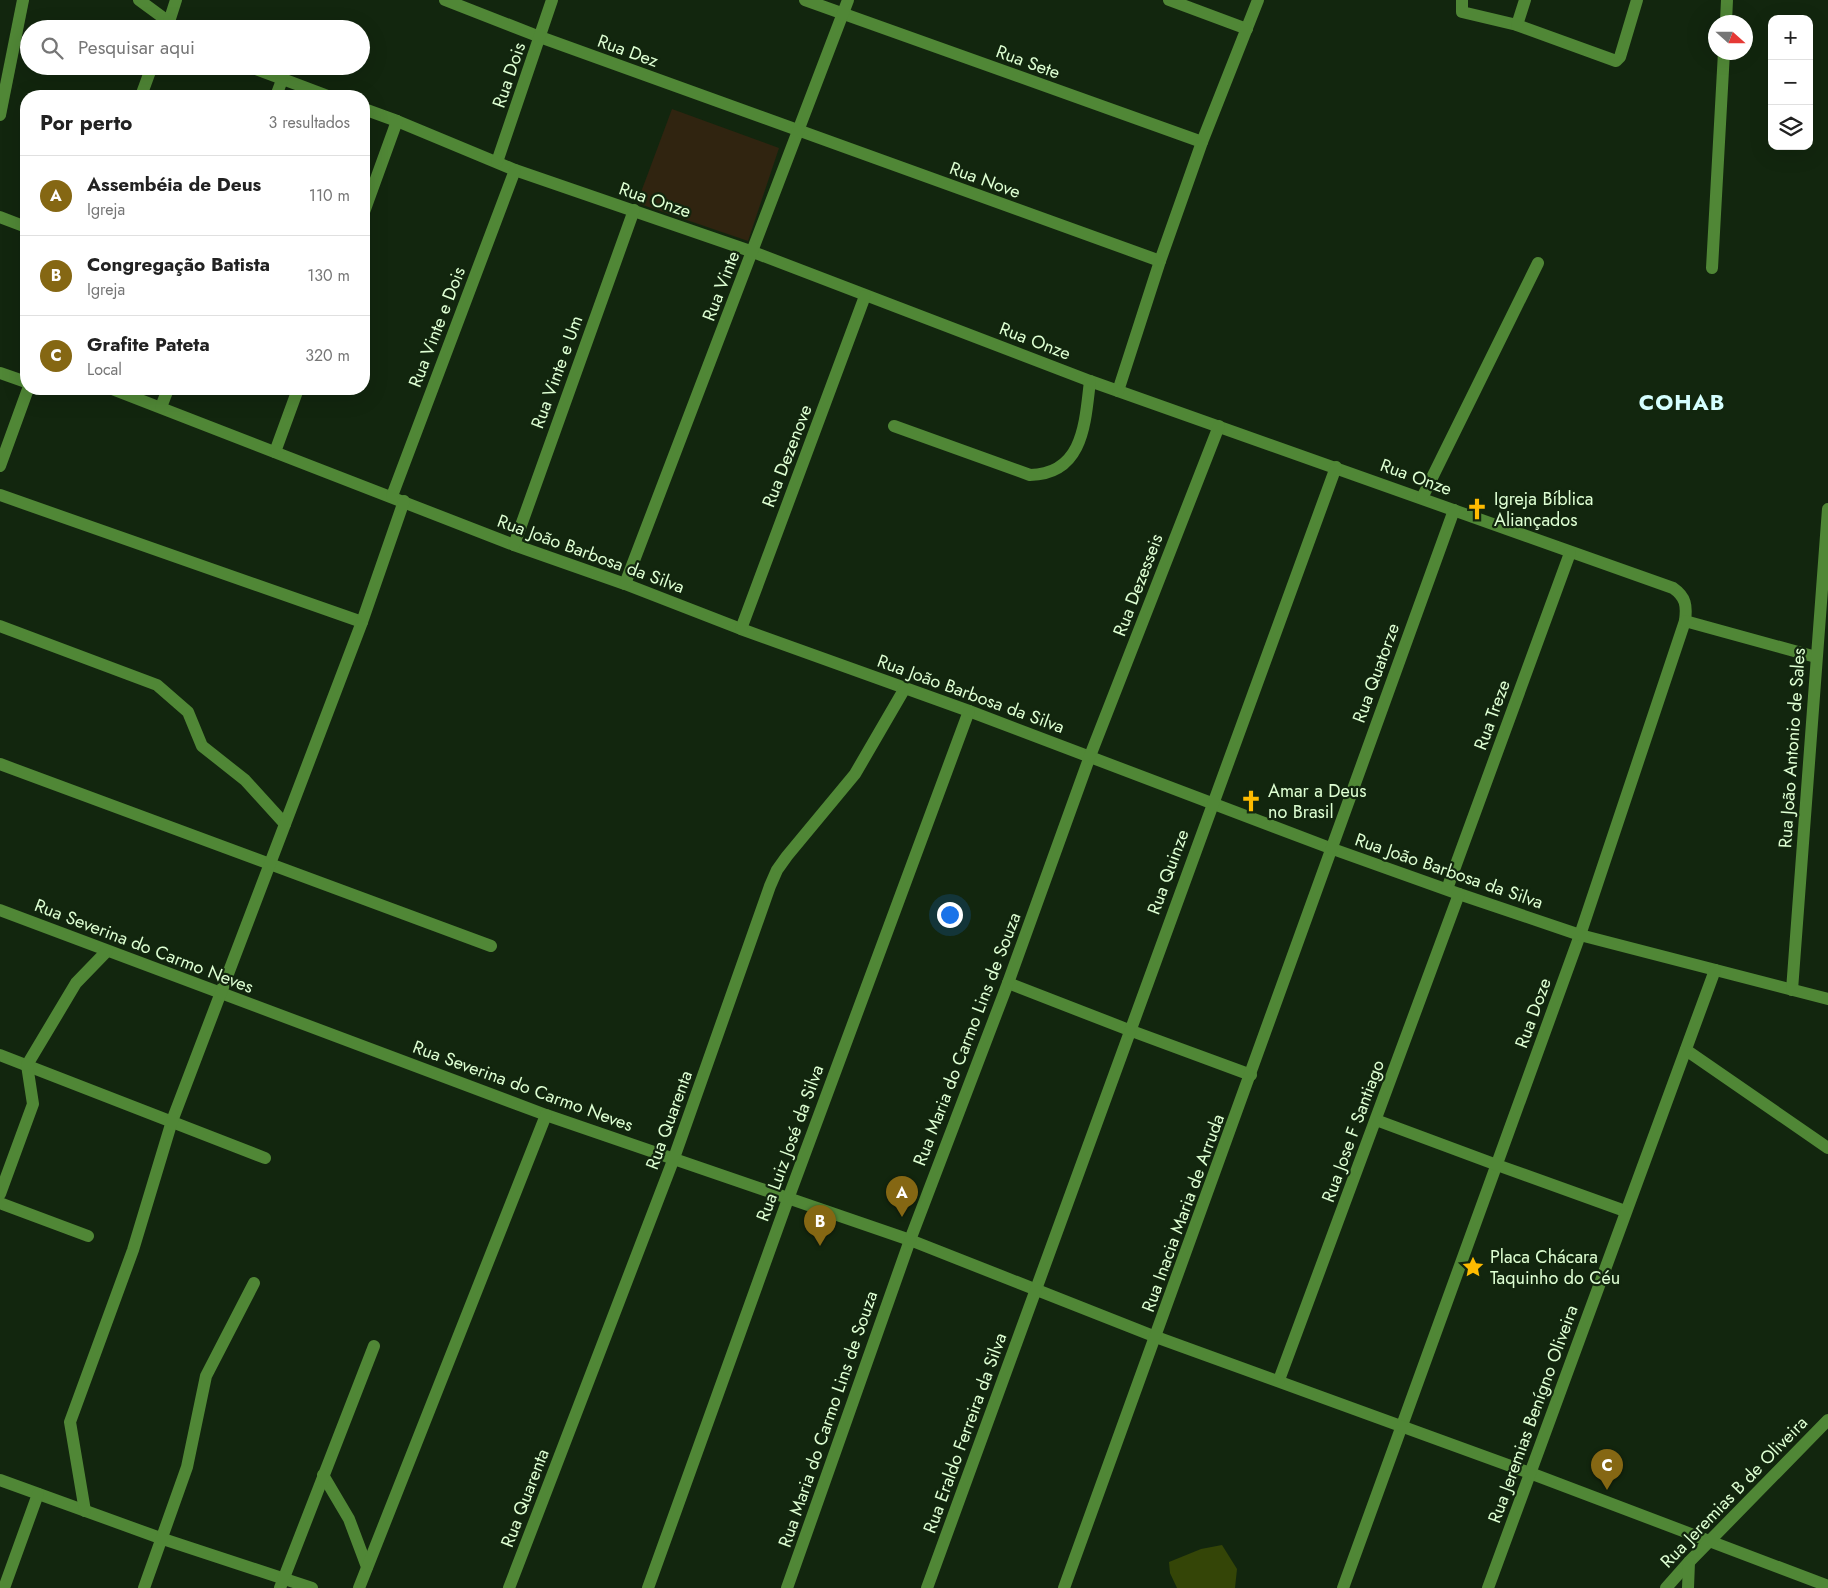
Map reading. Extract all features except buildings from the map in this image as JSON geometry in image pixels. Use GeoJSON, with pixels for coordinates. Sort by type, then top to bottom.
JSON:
{"type":"FeatureCollection","features":[{"type":"Feature","properties":{"kind":"street"},"geometry":{"type":"LineString","coordinates":[[0,115],[22,0]]}},
{"type":"Feature","properties":{"kind":"street"},"geometry":{"type":"LineString","coordinates":[[139,0],[161,20]]}},
{"type":"Feature","properties":{"kind":"street"},"geometry":{"type":"LineString","coordinates":[[170,20],[176,0]]}},
{"type":"Feature","properties":{"kind":"street","name":"Rua Dez"},"geometry":{"type":"LineString","coordinates":[[445,0],[799,132]]}},
{"type":"Feature","properties":{"kind":"street","name":"Rua Dois"},"geometry":{"type":"LineString","coordinates":[[497,162],[552,0]]}},
{"type":"Feature","properties":{"kind":"street","name":"Rua Sete"},"geometry":{"type":"LineString","coordinates":[[805,0],[1202,142]]}},
{"type":"Feature","properties":{"kind":"street","name":"Rua Vinte"},"geometry":{"type":"LineString","coordinates":[[625,584],[848,0]]}},
{"type":"Feature","properties":{"kind":"street"},"geometry":{"type":"LineString","coordinates":[[1169,0],[1247,29]]}},
{"type":"Feature","properties":{"kind":"street"},"geometry":{"type":"LineString","coordinates":[[1118,391],[1160,261],[1202,142],[1258,0]]}},
{"type":"Feature","properties":{"kind":"street"},"geometry":{"type":"LineString","coordinates":[[1517,25],[1525,0]]}},
{"type":"Feature","properties":{"kind":"street"},"geometry":{"type":"LineString","coordinates":[[1462,5],[1616,61],[1620,57],[1637,0]]}},
{"type":"Feature","properties":{"kind":"street"},"geometry":{"type":"LineString","coordinates":[[1726,15],[1727,0]]}},
{"type":"Feature","properties":{"kind":"street"},"geometry":{"type":"LineString","coordinates":[[1712,268],[1724,60]]}},
{"type":"Feature","properties":{"kind":"street"},"geometry":{"type":"LineString","coordinates":[[143,90],[149,75]]}},
{"type":"Feature","properties":{"kind":"street"},"geometry":{"type":"LineString","coordinates":[[270,75],[311,90]]}},
{"type":"Feature","properties":{"kind":"street"},"geometry":{"type":"LineString","coordinates":[[278,90],[282,80]]}},
{"type":"Feature","properties":{"kind":"street","name":"Rua Onze"},"geometry":{"type":"LineString","coordinates":[[370,111],[515,170],[752,252],[1090,381],[1673,588],[1681,593],[1685,600],[1686,615]]}},
{"type":"Feature","properties":{"kind":"street"},"geometry":{"type":"LineString","coordinates":[[370,195],[397,121]]}},
{"type":"Feature","properties":{"kind":"street","name":"Rua Nove"},"geometry":{"type":"LineString","coordinates":[[799,132],[1160,261]]}},
{"type":"Feature","properties":{"kind":"street","name":"Rua Vinte e Dois"},"geometry":{"type":"LineString","coordinates":[[85,1511],[70,1422],[133,1250],[172,1121],[362,622],[398,499],[515,170]]}},
{"type":"Feature","properties":{"kind":"street","name":"Rua Vinte e Um"},"geometry":{"type":"LineString","coordinates":[[514,545],[634,210]]}},
{"type":"Feature","properties":{"kind":"street"},"geometry":{"type":"LineString","coordinates":[[0,217],[20,224]]}},
{"type":"Feature","properties":{"kind":"street"},"geometry":{"type":"LineString","coordinates":[[1422,498],[1538,263]]}},
{"type":"Feature","properties":{"kind":"street","name":"Rua Dezenove"},"geometry":{"type":"LineString","coordinates":[[741,629],[865,296]]}},
{"type":"Feature","properties":{"kind":"street"},"geometry":{"type":"LineString","coordinates":[[0,374],[20,380]]}},
{"type":"Feature","properties":{"kind":"street"},"geometry":{"type":"LineString","coordinates":[[894,426],[1030,475],[1045,475],[1060,468],[1071,457],[1080,441],[1085,426],[1090,381]]}},
{"type":"Feature","properties":{"kind":"street"},"geometry":{"type":"LineString","coordinates":[[0,466],[26,395]]}},
{"type":"Feature","properties":{"kind":"street","name":"Rua João Barbosa da Silva"},"geometry":{"type":"LineString","coordinates":[[128,395],[514,545],[969,711],[1330,848],[1453,892],[1580,935],[1828,999]]}},
{"type":"Feature","properties":{"kind":"street"},"geometry":{"type":"LineString","coordinates":[[161,407],[166,395]]}},
{"type":"Feature","properties":{"kind":"street"},"geometry":{"type":"LineString","coordinates":[[275,452],[296,395]]}},
{"type":"Feature","properties":{"kind":"street","name":"Rua Dezesseis"},"geometry":{"type":"LineString","coordinates":[[1090,756],[1219,426]]}},
{"type":"Feature","properties":{"kind":"street","name":"Rua Quinze"},"geometry":{"type":"LineString","coordinates":[[1036,1291],[1211,803],[1336,467]]}},
{"type":"Feature","properties":{"kind":"street"},"geometry":{"type":"LineString","coordinates":[[0,495],[362,622]]}},
{"type":"Feature","properties":{"kind":"street","name":"Rua João Antonio de Sales"},"geometry":{"type":"LineString","coordinates":[[1792,990],[1816,657],[1825,595],[1828,509]]}},
{"type":"Feature","properties":{"kind":"street","name":"Rua Quatorze"},"geometry":{"type":"LineString","coordinates":[[1330,848],[1454,510]]}},
{"type":"Feature","properties":{"kind":"street","name":"Rua Treze"},"geometry":{"type":"LineString","coordinates":[[1453,892],[1570,552]]}},
{"type":"Feature","properties":{"kind":"street"},"geometry":{"type":"LineString","coordinates":[[1686,615],[1816,657]]}},
{"type":"Feature","properties":{"kind":"street","name":"Rua Doze"},"geometry":{"type":"LineString","coordinates":[[1343,1588],[1580,935],[1686,615]]}},
{"type":"Feature","properties":{"kind":"street"},"geometry":{"type":"LineString","coordinates":[[0,626],[157,685],[188,712],[202,746],[245,780],[285,824]]}},
{"type":"Feature","properties":{"kind":"street","name":"Rua Quarenta"},"geometry":{"type":"LineString","coordinates":[[510,1588],[674,1158],[777,870],[855,774],[905,688]]}},
{"type":"Feature","properties":{"kind":"street","name":"Rua Luiz José da Silva"},"geometry":{"type":"LineString","coordinates":[[648,1588],[788,1199],[969,711]]}},
{"type":"Feature","properties":{"kind":"street","name":"Rua Maria do Carmo Lins de Souza"},"geometry":{"type":"LineString","coordinates":[[787,1588],[910,1240],[1008,983],[1090,756]]}},
{"type":"Feature","properties":{"kind":"street"},"geometry":{"type":"LineString","coordinates":[[0,764],[491,946]]}},
{"type":"Feature","properties":{"kind":"street","name":"Rua Inacia Maria de Arruda"},"geometry":{"type":"LineString","coordinates":[[1064,1588],[1251,1075],[1330,848]]}},
{"type":"Feature","properties":{"kind":"street","name":"Rua Jose F Santiago"},"geometry":{"type":"LineString","coordinates":[[1279,1380],[1376,1120],[1453,892]]}},
{"type":"Feature","properties":{"kind":"street","name":"Rua Severina do Carmo Neves"},"geometry":{"type":"LineString","coordinates":[[0,910],[546,1114],[910,1240],[1156,1337],[1279,1380],[1401,1426]]}},
{"type":"Feature","properties":{"kind":"street"},"geometry":{"type":"LineString","coordinates":[[0,1194],[33,1104],[27,1065],[76,983],[107,951]]}},
{"type":"Feature","properties":{"kind":"street","name":"Rua Jeremias Benígno Oliveira"},"geometry":{"type":"LineString","coordinates":[[1488,1588],[1715,970]]}},
{"type":"Feature","properties":{"kind":"street"},"geometry":{"type":"LineString","coordinates":[[1008,983],[1251,1075]]}},
{"type":"Feature","properties":{"kind":"street"},"geometry":{"type":"LineString","coordinates":[[1686,1050],[1828,1148]]}},
{"type":"Feature","properties":{"kind":"street"},"geometry":{"type":"LineString","coordinates":[[0,1055],[265,1158]]}},
{"type":"Feature","properties":{"kind":"street"},"geometry":{"type":"LineString","coordinates":[[359,1588],[546,1114]]}},
{"type":"Feature","properties":{"kind":"street"},"geometry":{"type":"LineString","coordinates":[[1376,1120],[1626,1211]]}},
{"type":"Feature","properties":{"kind":"street"},"geometry":{"type":"LineString","coordinates":[[0,1203],[88,1236]]}},
{"type":"Feature","properties":{"kind":"street"},"geometry":{"type":"LineString","coordinates":[[144,1588],[163,1539],[189,1461],[206,1376],[254,1283]]}},
{"type":"Feature","properties":{"kind":"street","name":"Rua Eraldo Ferreira da Silva"},"geometry":{"type":"LineString","coordinates":[[927,1588],[1036,1291]]}},
{"type":"Feature","properties":{"kind":"street"},"geometry":{"type":"LineString","coordinates":[[282,1583],[374,1346]]}},
{"type":"Feature","properties":{"kind":"street","name":"Rua Jeremias B de Oliveira"},"geometry":{"type":"LineString","coordinates":[[1666,1588],[1828,1420]]}},
{"type":"Feature","properties":{"kind":"street"},"geometry":{"type":"LineString","coordinates":[[1401,1426],[1530,1472],[1827,1586]]}},
{"type":"Feature","properties":{"kind":"street"},"geometry":{"type":"LineString","coordinates":[[323,1475],[349,1519],[367,1567]]}},
{"type":"Feature","properties":{"kind":"street"},"geometry":{"type":"LineString","coordinates":[[0,1480],[282,1583],[312,1588]]}},
{"type":"Feature","properties":{"kind":"street"},"geometry":{"type":"LineString","coordinates":[[4,1588],[38,1494]]}},
{"type":"Feature","properties":{"kind":"street"},"geometry":{"type":"LineString","coordinates":[[1688,1588],[1689,1562]]}},
{"type":"Feature","properties":{"kind":"shaded area"},"geometry":{"type":"Polygon","coordinates":[[[672,109],[779,148],[748,241],[637,203],[672,109]]]}},
{"type":"Feature","properties":{"kind":"shaded area"},"geometry":{"type":"Polygon","coordinates":[[[1222,1545],[1237,1569],[1235,1588],[1177,1588],[1170,1573],[1169,1562],[1201,1549],[1222,1545]]]}},
{"type":"Feature","properties":{"kind":"place","name":"Igreja Bíblica Aliançados"},"geometry":{"type":"Point","coordinates":[1477,509]}},
{"type":"Feature","properties":{"kind":"place","name":"Amar a Deus no Brasil"},"geometry":{"type":"Point","coordinates":[1251,801]}},
{"type":"Feature","properties":{"kind":"place","name":"Assembéia de Deus"},"geometry":{"type":"Point","coordinates":[902,1217]}},
{"type":"Feature","properties":{"kind":"place","name":"Congregação Batista"},"geometry":{"type":"Point","coordinates":[820,1246]}},
{"type":"Feature","properties":{"kind":"place","name":"Placa Chácara Taquinho do Céu"},"geometry":{"type":"Point","coordinates":[1473,1267]}},
{"type":"Feature","properties":{"kind":"place","name":"Grafite Pateta"},"geometry":{"type":"Point","coordinates":[1607,1490]}},
{"type":"Feature","properties":{"kind":"district","name":"COHAB"},"geometry":{"type":"Point","coordinates":[1682,402]}}]}
